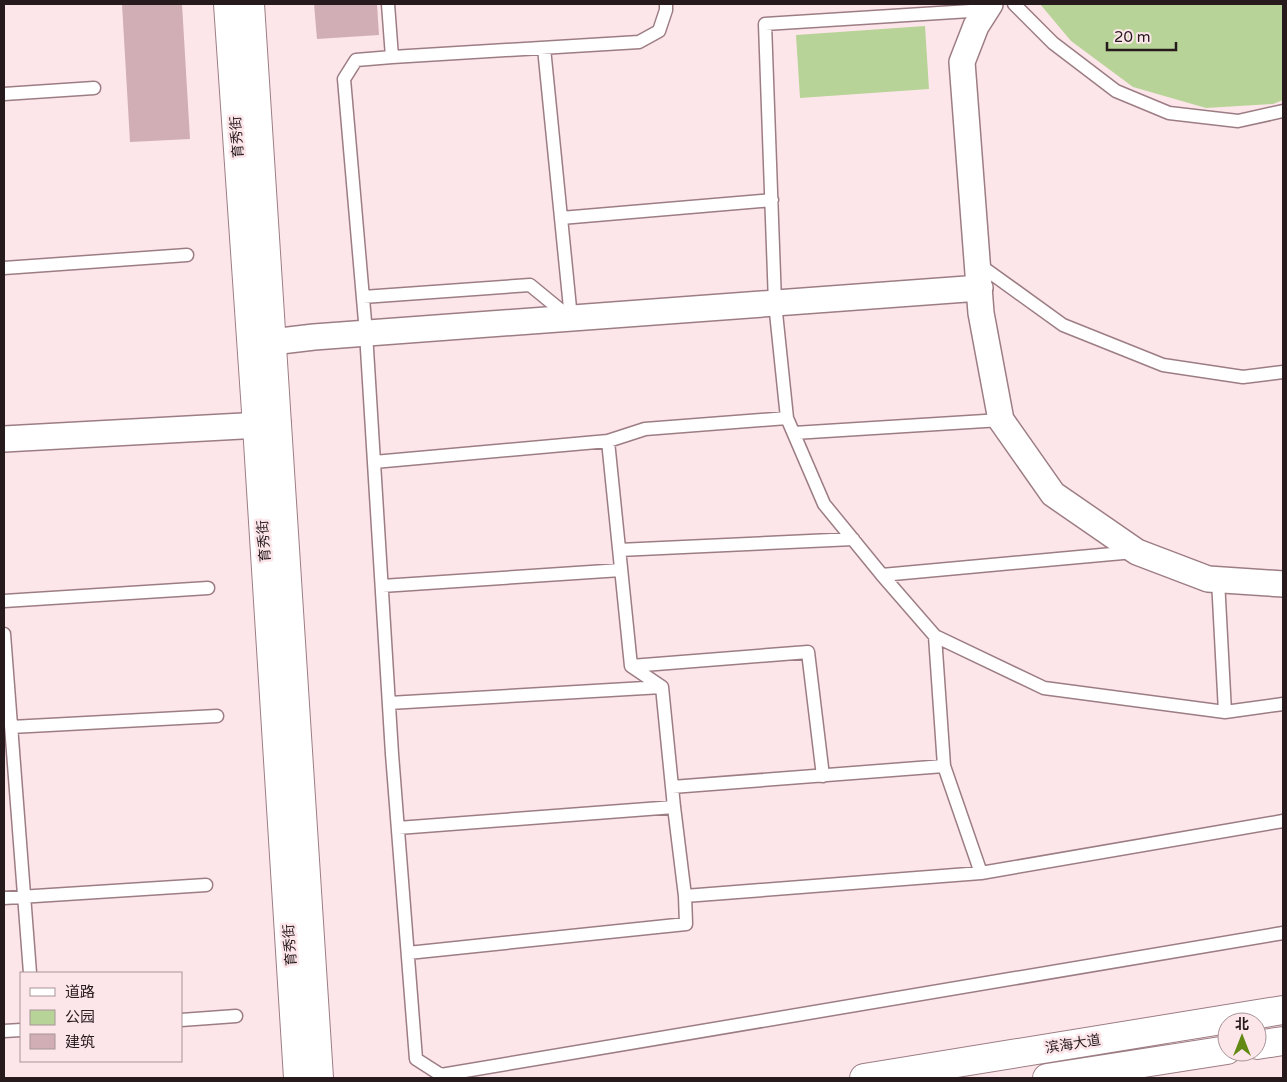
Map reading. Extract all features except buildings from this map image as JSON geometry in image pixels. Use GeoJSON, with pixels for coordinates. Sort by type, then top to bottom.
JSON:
{"type":"FeatureCollection","features":[{"type":"Feature","properties":{"kind":"street","name":"育秀街"},"geometry":{"type":"LineString","coordinates":[[228,4],[268,425],[319,1078]]}},
{"type":"Feature","properties":{"kind":"street","name":"育秀街"},"geometry":{"type":"LineString","coordinates":[[250,4],[272,342],[268,425],[298,1078]]}},
{"type":"Feature","properties":{"kind":"street"},"geometry":{"type":"LineString","coordinates":[[988,7],[976,26],[962,62],[981,313],[1001,420],[1053,494],[1137,552],[1208,579],[1283,584]]}},
{"type":"Feature","properties":{"kind":"street"},"geometry":{"type":"LineString","coordinates":[[272,342],[366,333],[980,288]]}},
{"type":"Feature","properties":{"kind":"street"},"geometry":{"type":"LineString","coordinates":[[4,439],[268,425]]}},
{"type":"Feature","properties":{"kind":"street","name":"滨海大道"},"geometry":{"type":"LineString","coordinates":[[864,1078],[1283,1010]]}},
{"type":"Feature","properties":{"kind":"street"},"geometry":{"type":"LineString","coordinates":[[1267,1043],[1283,1041]]}},
{"type":"Feature","properties":{"kind":"street"},"geometry":{"type":"LineString","coordinates":[[1047,1078],[1217,1052]]}},
{"type":"Feature","properties":{"kind":"lane"},"geometry":{"type":"LineString","coordinates":[[388,4],[392,57]]}},
{"type":"Feature","properties":{"kind":"lane"},"geometry":{"type":"LineString","coordinates":[[666,4],[666,10],[659,31],[639,42],[356,60],[344,78],[366,333],[389,703],[416,1058],[441,1075],[1283,933]]}},
{"type":"Feature","properties":{"kind":"lane"},"geometry":{"type":"LineString","coordinates":[[1014,4],[1053,43],[1116,91],[1169,113],[1238,121],[1283,111]]}},
{"type":"Feature","properties":{"kind":"lane"},"geometry":{"type":"LineString","coordinates":[[988,7],[765,24],[776,303],[787,418],[824,504],[935,636],[1044,688],[1225,712],[1283,704]]}},
{"type":"Feature","properties":{"kind":"lane"},"geometry":{"type":"LineString","coordinates":[[544,48],[571,318]]}},
{"type":"Feature","properties":{"kind":"lane"},"geometry":{"type":"LineString","coordinates":[[4,94],[94,88]]}},
{"type":"Feature","properties":{"kind":"lane"},"geometry":{"type":"LineString","coordinates":[[561,218],[772,200]]}},
{"type":"Feature","properties":{"kind":"lane"},"geometry":{"type":"LineString","coordinates":[[4,268],[186,255]]}},
{"type":"Feature","properties":{"kind":"lane"},"geometry":{"type":"LineString","coordinates":[[977,263],[1063,325],[1163,366],[1242,377],[1283,372]]}},
{"type":"Feature","properties":{"kind":"lane"},"geometry":{"type":"LineString","coordinates":[[363,297],[530,285],[571,318]]}},
{"type":"Feature","properties":{"kind":"lane"},"geometry":{"type":"LineString","coordinates":[[374,462],[608,441],[645,430],[787,418]]}},
{"type":"Feature","properties":{"kind":"lane"},"geometry":{"type":"LineString","coordinates":[[794,433],[1001,420]]}},
{"type":"Feature","properties":{"kind":"lane"},"geometry":{"type":"LineString","coordinates":[[608,441],[630,666]]}},
{"type":"Feature","properties":{"kind":"lane"},"geometry":{"type":"LineString","coordinates":[[619,550],[853,539]]}},
{"type":"Feature","properties":{"kind":"lane"},"geometry":{"type":"LineString","coordinates":[[882,575],[1137,552]]}},
{"type":"Feature","properties":{"kind":"lane"},"geometry":{"type":"LineString","coordinates":[[382,586],[621,570]]}},
{"type":"Feature","properties":{"kind":"lane"},"geometry":{"type":"LineString","coordinates":[[1218,580],[1225,712]]}},
{"type":"Feature","properties":{"kind":"lane"},"geometry":{"type":"LineString","coordinates":[[4,600],[208,588]]}},
{"type":"Feature","properties":{"kind":"lane"},"geometry":{"type":"LineString","coordinates":[[4,634],[6,695],[11,727],[10,789],[24,896],[30,972]]}},
{"type":"Feature","properties":{"kind":"lane"},"geometry":{"type":"LineString","coordinates":[[935,636],[944,766],[981,873]]}},
{"type":"Feature","properties":{"kind":"lane"},"geometry":{"type":"LineString","coordinates":[[630,666],[808,652],[822,776]]}},
{"type":"Feature","properties":{"kind":"lane"},"geometry":{"type":"LineString","coordinates":[[630,666],[662,687]]}},
{"type":"Feature","properties":{"kind":"lane"},"geometry":{"type":"LineString","coordinates":[[389,703],[662,687]]}},
{"type":"Feature","properties":{"kind":"lane"},"geometry":{"type":"LineString","coordinates":[[408,953],[686,924],[685,896],[662,687]]}},
{"type":"Feature","properties":{"kind":"lane"},"geometry":{"type":"LineString","coordinates":[[11,727],[217,716]]}},
{"type":"Feature","properties":{"kind":"lane"},"geometry":{"type":"LineString","coordinates":[[672,787],[944,766]]}},
{"type":"Feature","properties":{"kind":"lane"},"geometry":{"type":"LineString","coordinates":[[398,828],[674,807]]}},
{"type":"Feature","properties":{"kind":"lane"},"geometry":{"type":"LineString","coordinates":[[685,896],[981,873],[1283,821]]}},
{"type":"Feature","properties":{"kind":"lane"},"geometry":{"type":"LineString","coordinates":[[4,898],[206,885]]}},
{"type":"Feature","properties":{"kind":"lane"},"geometry":{"type":"LineString","coordinates":[[182,1020],[236,1016]]}},
{"type":"Feature","properties":{"kind":"lane"},"geometry":{"type":"LineString","coordinates":[[4,1031],[20,1030]]}},
{"type":"Feature","properties":{"kind":"green space"},"geometry":{"type":"Polygon","coordinates":[[[1040,4],[1283,4],[1283,100],[1273,104],[1206,108],[1133,87],[1071,41],[1040,4]]]}},
{"type":"Feature","properties":{"kind":"green space"},"geometry":{"type":"Polygon","coordinates":[[[925,26],[929,89],[800,98],[796,35],[925,26]]]}}]}
